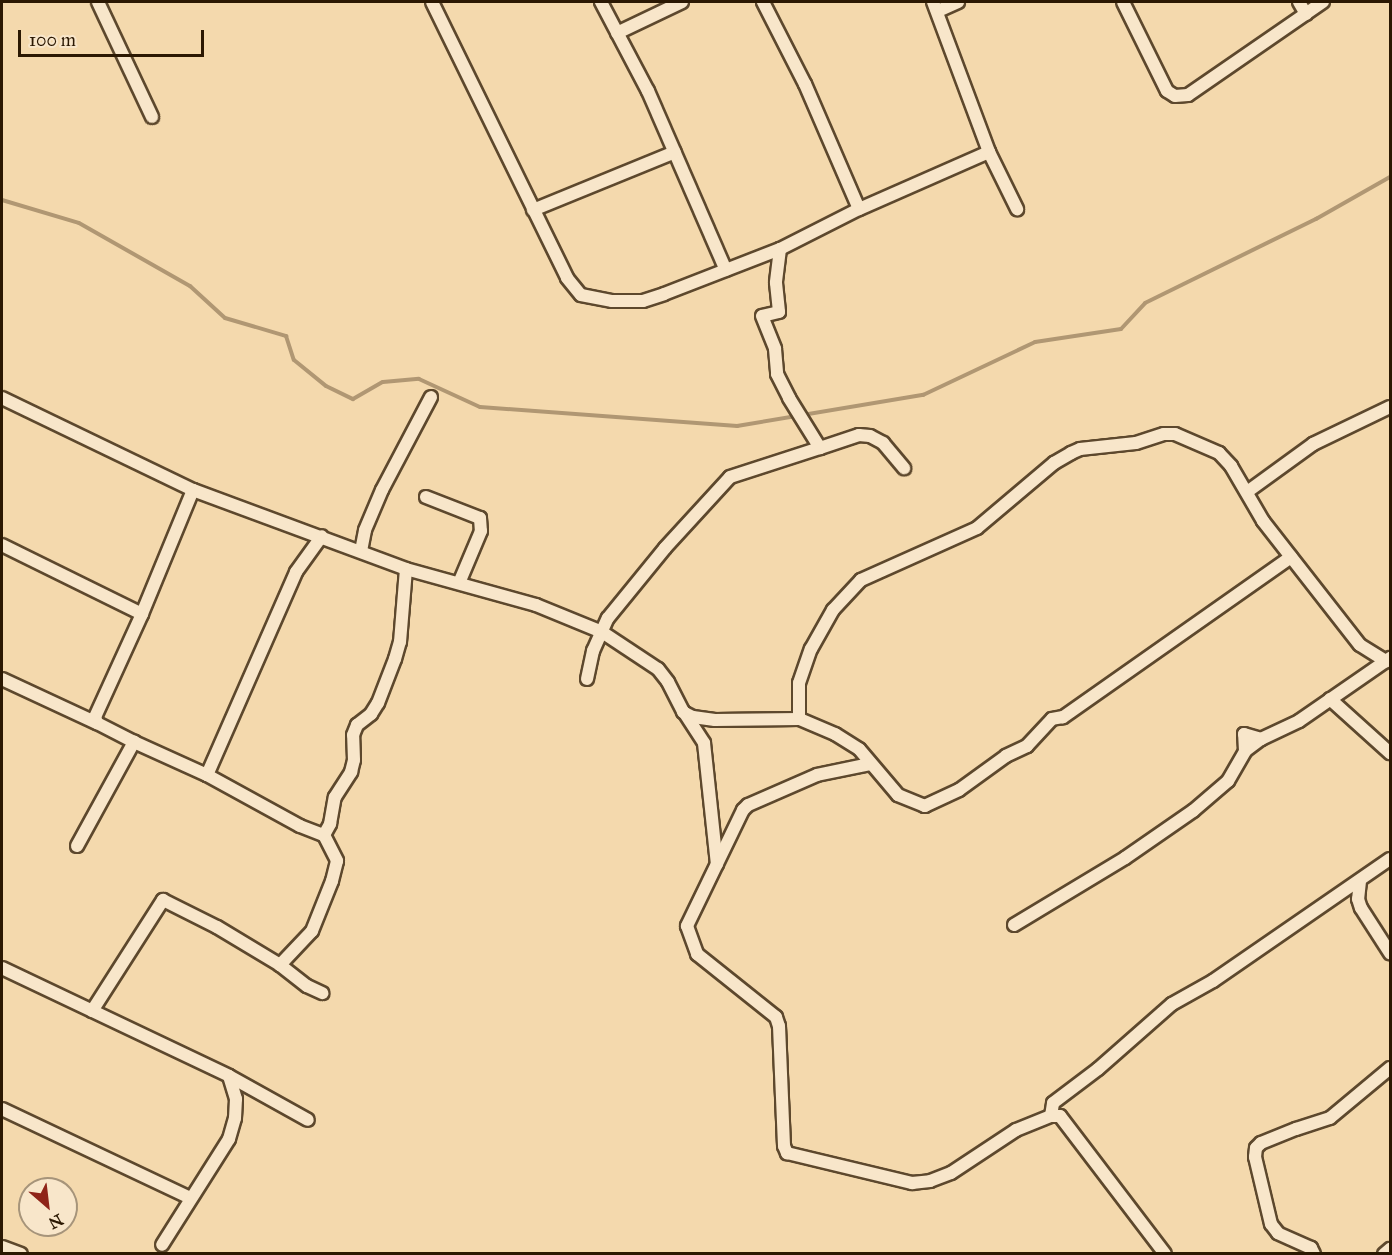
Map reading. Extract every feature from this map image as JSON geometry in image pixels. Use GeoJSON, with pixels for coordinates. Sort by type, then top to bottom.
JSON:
{"type":"FeatureCollection","features":[{"type":"Feature","properties":{"kind":"street"},"geometry":{"type":"LineString","coordinates":[[98,2],[152,117]]}},
{"type":"Feature","properties":{"kind":"street"},"geometry":{"type":"LineString","coordinates":[[432,2],[567,278],[581,295],[612,301],[643,301],[780,249],[859,209],[988,152]]}},
{"type":"Feature","properties":{"kind":"street"},"geometry":{"type":"LineString","coordinates":[[601,2],[648,91],[726,270]]}},
{"type":"Feature","properties":{"kind":"street"},"geometry":{"type":"LineString","coordinates":[[617,33],[682,2]]}},
{"type":"Feature","properties":{"kind":"street"},"geometry":{"type":"LineString","coordinates":[[763,2],[805,84],[859,209]]}},
{"type":"Feature","properties":{"kind":"street"},"geometry":{"type":"LineString","coordinates":[[958,2],[936,6],[988,152],[1017,209]]}},
{"type":"Feature","properties":{"kind":"street"},"geometry":{"type":"LineString","coordinates":[[1123,2],[1167,91],[1175,96],[1188,94],[1323,2]]}},
{"type":"Feature","properties":{"kind":"street"},"geometry":{"type":"LineString","coordinates":[[1299,2],[1306,14]]}},
{"type":"Feature","properties":{"kind":"street"},"geometry":{"type":"LineString","coordinates":[[533,210],[675,152]]}},
{"type":"Feature","properties":{"kind":"street"},"geometry":{"type":"LineString","coordinates":[[780,249],[776,283],[779,312],[762,316],[763,325],[775,349],[777,374],[820,448]]}},
{"type":"Feature","properties":{"kind":"street"},"geometry":{"type":"LineString","coordinates":[[361,551],[365,530],[382,490],[431,397]]}},
{"type":"Feature","properties":{"kind":"street"},"geometry":{"type":"LineString","coordinates":[[2,398],[193,490],[406,569],[545,608],[602,632],[658,669],[704,743],[717,864]]}},
{"type":"Feature","properties":{"kind":"street"},"geometry":{"type":"LineString","coordinates":[[1247,492],[1313,444],[1390,407]]}},
{"type":"Feature","properties":{"kind":"street"},"geometry":{"type":"LineString","coordinates":[[799,719],[799,683],[811,649],[833,610],[853,587],[872,574],[889,569],[934,546],[977,528],[1054,463],[1080,449],[1136,442],[1175,434],[1219,453],[1247,492],[1263,521],[1360,645],[1388,659],[1299,720],[1261,739],[1245,751],[1228,781],[1200,805],[1125,858],[1014,926]]}},
{"type":"Feature","properties":{"kind":"street"},"geometry":{"type":"LineString","coordinates":[[587,679],[593,651],[608,618],[629,590],[730,477],[859,435],[870,436],[883,443],[904,468]]}},
{"type":"Feature","properties":{"kind":"street"},"geometry":{"type":"LineString","coordinates":[[97,723],[95,717],[142,614],[193,490]]}},
{"type":"Feature","properties":{"kind":"street"},"geometry":{"type":"LineString","coordinates":[[426,497],[480,518],[482,531],[459,583]]}},
{"type":"Feature","properties":{"kind":"street"},"geometry":{"type":"LineString","coordinates":[[207,775],[296,572],[322,536]]}},
{"type":"Feature","properties":{"kind":"street"},"geometry":{"type":"LineString","coordinates":[[2,545],[142,614]]}},
{"type":"Feature","properties":{"kind":"street"},"geometry":{"type":"LineString","coordinates":[[683,711],[715,720],[799,719],[835,734],[859,749],[898,795],[925,806],[959,790],[1006,756],[1026,746],[1052,719],[1062,717],[1291,557]]}},
{"type":"Feature","properties":{"kind":"street"},"geometry":{"type":"LineString","coordinates":[[324,835],[330,824],[335,797],[351,772],[354,760],[352,735],[357,725],[371,714],[378,703],[398,650],[406,569]]}},
{"type":"Feature","properties":{"kind":"street"},"geometry":{"type":"LineString","coordinates":[[2,680],[207,775],[300,826],[324,835],[338,861],[332,881],[312,931],[280,965]]}},
{"type":"Feature","properties":{"kind":"street"},"geometry":{"type":"LineString","coordinates":[[1330,699],[1390,753]]}},
{"type":"Feature","properties":{"kind":"street"},"geometry":{"type":"LineString","coordinates":[[77,846],[134,742]]}},
{"type":"Feature","properties":{"kind":"street"},"geometry":{"type":"LineString","coordinates":[[870,764],[817,775],[748,805],[743,810],[687,926],[697,954],[776,1017],[780,1026],[784,1146],[787,1153],[912,1183],[930,1181],[951,1173],[1016,1130],[1051,1116],[1060,1116],[1165,1254]]}},
{"type":"Feature","properties":{"kind":"street"},"geometry":{"type":"LineString","coordinates":[[1051,1116],[1053,1102],[1098,1069],[1172,1004],[1212,981],[1390,859]]}},
{"type":"Feature","properties":{"kind":"street"},"geometry":{"type":"LineString","coordinates":[[1360,881],[1358,899],[1361,908],[1390,953]]}},
{"type":"Feature","properties":{"kind":"street"},"geometry":{"type":"LineString","coordinates":[[92,1011],[163,900],[217,927],[280,965],[307,986],[322,993]]}},
{"type":"Feature","properties":{"kind":"street"},"geometry":{"type":"LineString","coordinates":[[2,968],[229,1076],[308,1120]]}},
{"type":"Feature","properties":{"kind":"street"},"geometry":{"type":"LineString","coordinates":[[1314,1254],[1311,1248],[1278,1233],[1271,1224],[1255,1157],[1256,1148],[1261,1143],[1330,1118],[1390,1068]]}},
{"type":"Feature","properties":{"kind":"street"},"geometry":{"type":"LineString","coordinates":[[162,1245],[229,1139],[235,1118],[236,1099],[229,1076]]}},
{"type":"Feature","properties":{"kind":"street"},"geometry":{"type":"LineString","coordinates":[[2,1109],[190,1198]]}},
{"type":"Feature","properties":{"kind":"street"},"geometry":{"type":"LineString","coordinates":[[2,1247],[21,1254]]}},
{"type":"Feature","properties":{"kind":"street"},"geometry":{"type":"LineString","coordinates":[[1384,1254],[1390,1249]]}},
{"type":"Feature","properties":{"kind":"waterway"},"geometry":{"type":"LineString","coordinates":[[2,200],[79,223],[190,286],[225,318],[286,336],[294,360],[326,386],[353,399],[383,382],[419,379],[480,407],[737,426],[923,395],[1035,342],[1121,329],[1145,303],[1316,219],[1390,177]]}}]}
